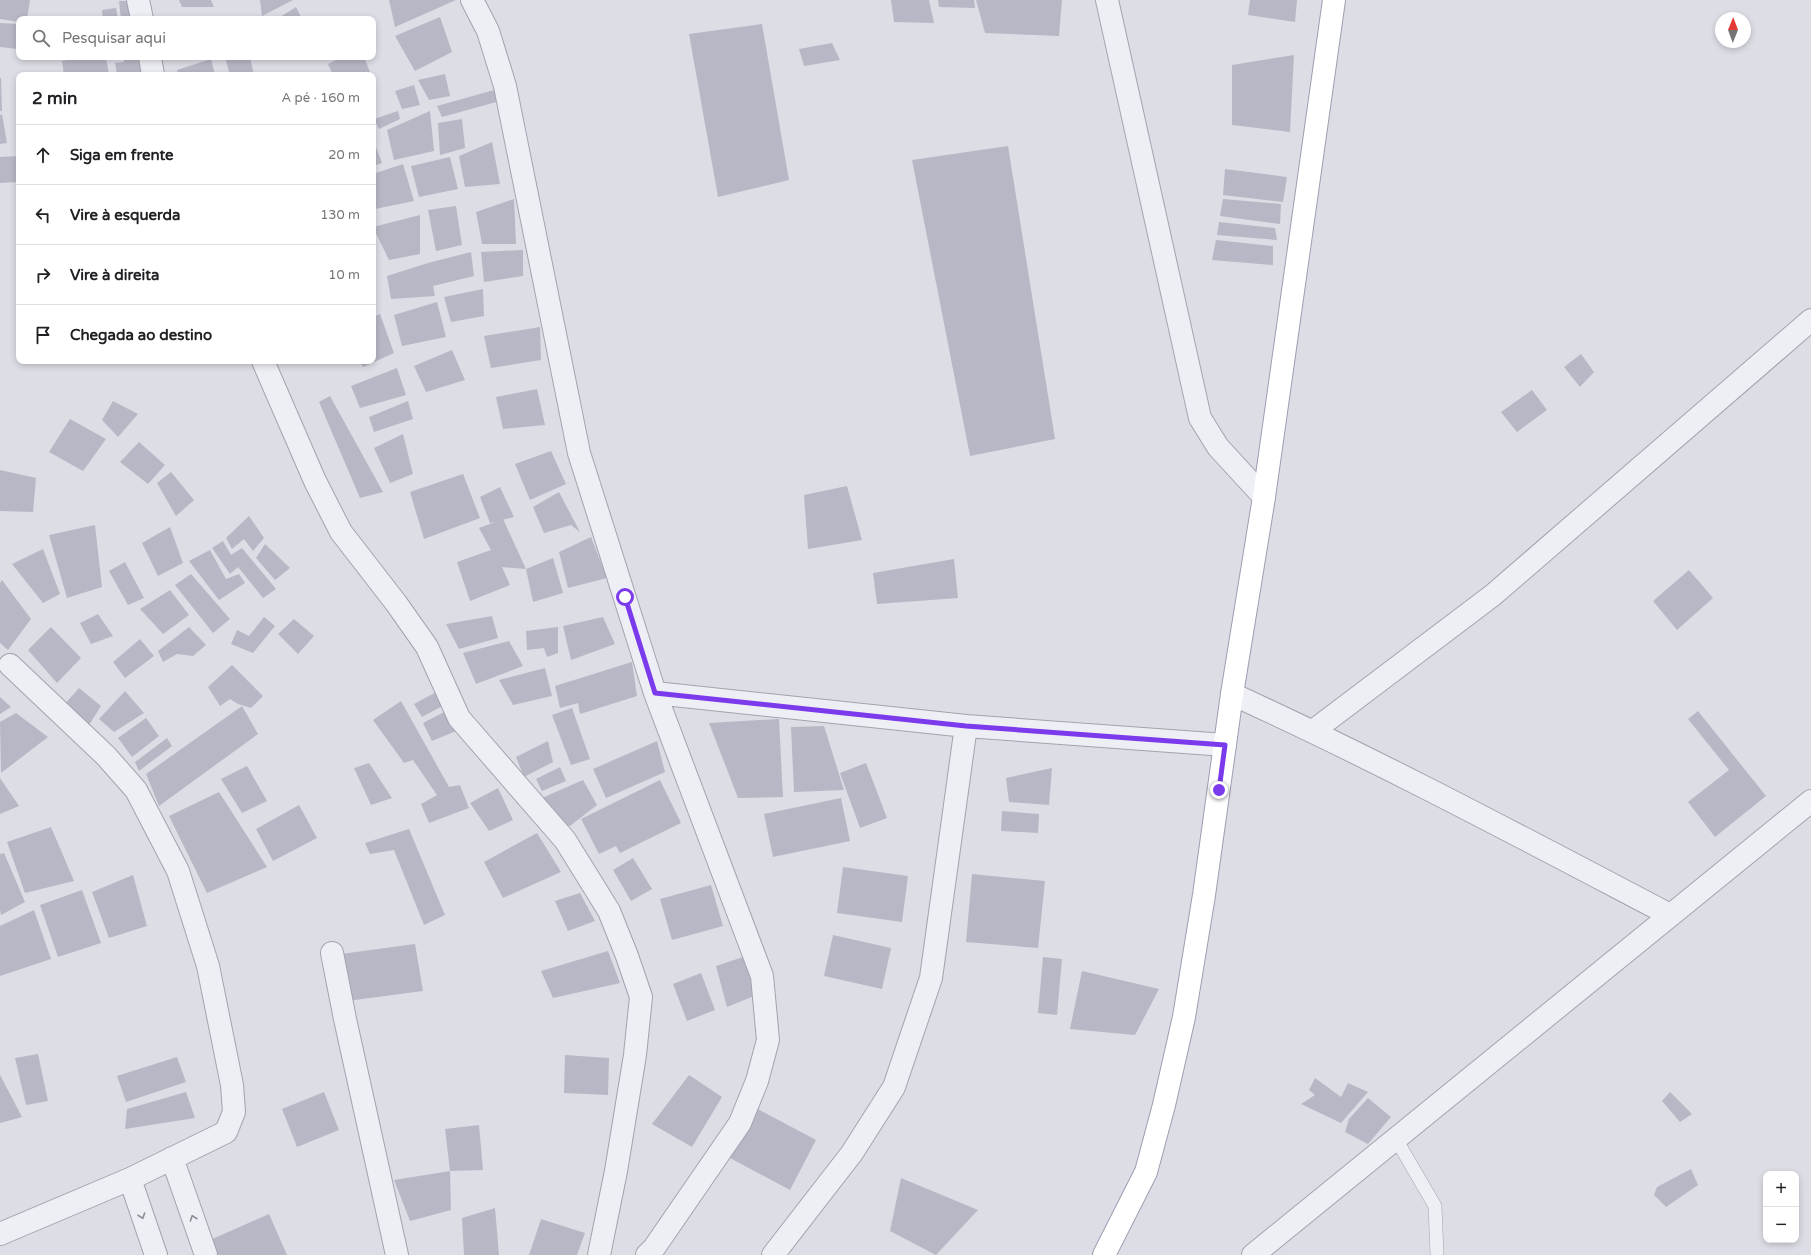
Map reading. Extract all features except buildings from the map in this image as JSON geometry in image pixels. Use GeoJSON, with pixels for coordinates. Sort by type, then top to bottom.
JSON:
{"type":"FeatureCollection","features":[{"type":"Feature","properties":{"kind":"main road"},"geometry":{"type":"LineString","coordinates":[[1104,1255],[1146,1172],[1164,1105],[1184,1017],[1204,895],[1232,694],[1264,497],[1334,0]]}},
{"type":"Feature","properties":{"kind":"street"},"geometry":{"type":"LineString","coordinates":[[138,0],[141,16]]}},
{"type":"Feature","properties":{"kind":"street"},"geometry":{"type":"LineString","coordinates":[[472,0],[488,31],[505,86],[579,453],[655,693],[762,976],[768,1040],[757,1081],[740,1123],[702,1181],[654,1248],[647,1255]]}},
{"type":"Feature","properties":{"kind":"street"},"geometry":{"type":"LineString","coordinates":[[1107,0],[1200,418],[1218,447],[1264,497]]}},
{"type":"Feature","properties":{"kind":"street"},"geometry":{"type":"LineString","coordinates":[[150,60],[152,72]]}},
{"type":"Feature","properties":{"kind":"street"},"geometry":{"type":"LineString","coordinates":[[1313,731],[1493,595],[1811,320]]}},
{"type":"Feature","properties":{"kind":"street"},"geometry":{"type":"LineString","coordinates":[[264,364],[315,481],[341,532],[396,603],[427,647],[458,718],[565,840],[609,911],[627,956],[641,996],[637,1040],[629,1098],[599,1255]]}},
{"type":"Feature","properties":{"kind":"street"},"geometry":{"type":"LineString","coordinates":[[0,1234],[130,1179],[226,1132],[234,1112],[232,1085],[208,966],[178,871],[136,790],[106,756],[10,665]]}},
{"type":"Feature","properties":{"kind":"street"},"geometry":{"type":"LineString","coordinates":[[655,693],[966,726],[1225,745]]}},
{"type":"Feature","properties":{"kind":"street"},"geometry":{"type":"LineString","coordinates":[[1232,694],[1313,731],[1420,784],[1670,916]]}},
{"type":"Feature","properties":{"kind":"street"},"geometry":{"type":"LineString","coordinates":[[773,1255],[852,1153],[894,1086],[931,978],[966,726]]}},
{"type":"Feature","properties":{"kind":"street"},"geometry":{"type":"LineString","coordinates":[[1253,1255],[1811,801]]}},
{"type":"Feature","properties":{"kind":"street"},"geometry":{"type":"LineString","coordinates":[[332,953],[346,1027],[397,1255]]}},
{"type":"Feature","properties":{"kind":"street"},"geometry":{"type":"LineString","coordinates":[[172,1158],[206,1255]]}},
{"type":"Feature","properties":{"kind":"street"},"geometry":{"type":"LineString","coordinates":[[130,1179],[156,1255]]}},
{"type":"Feature","properties":{"kind":"lane"},"geometry":{"type":"LineString","coordinates":[[1396,1139],[1435,1206],[1437,1255]]}},
{"type":"Feature","properties":{"kind":"route"},"geometry":{"type":"LineString","coordinates":[[625,597],[655,693],[966,726],[1225,745],[1219,790]]}}]}
